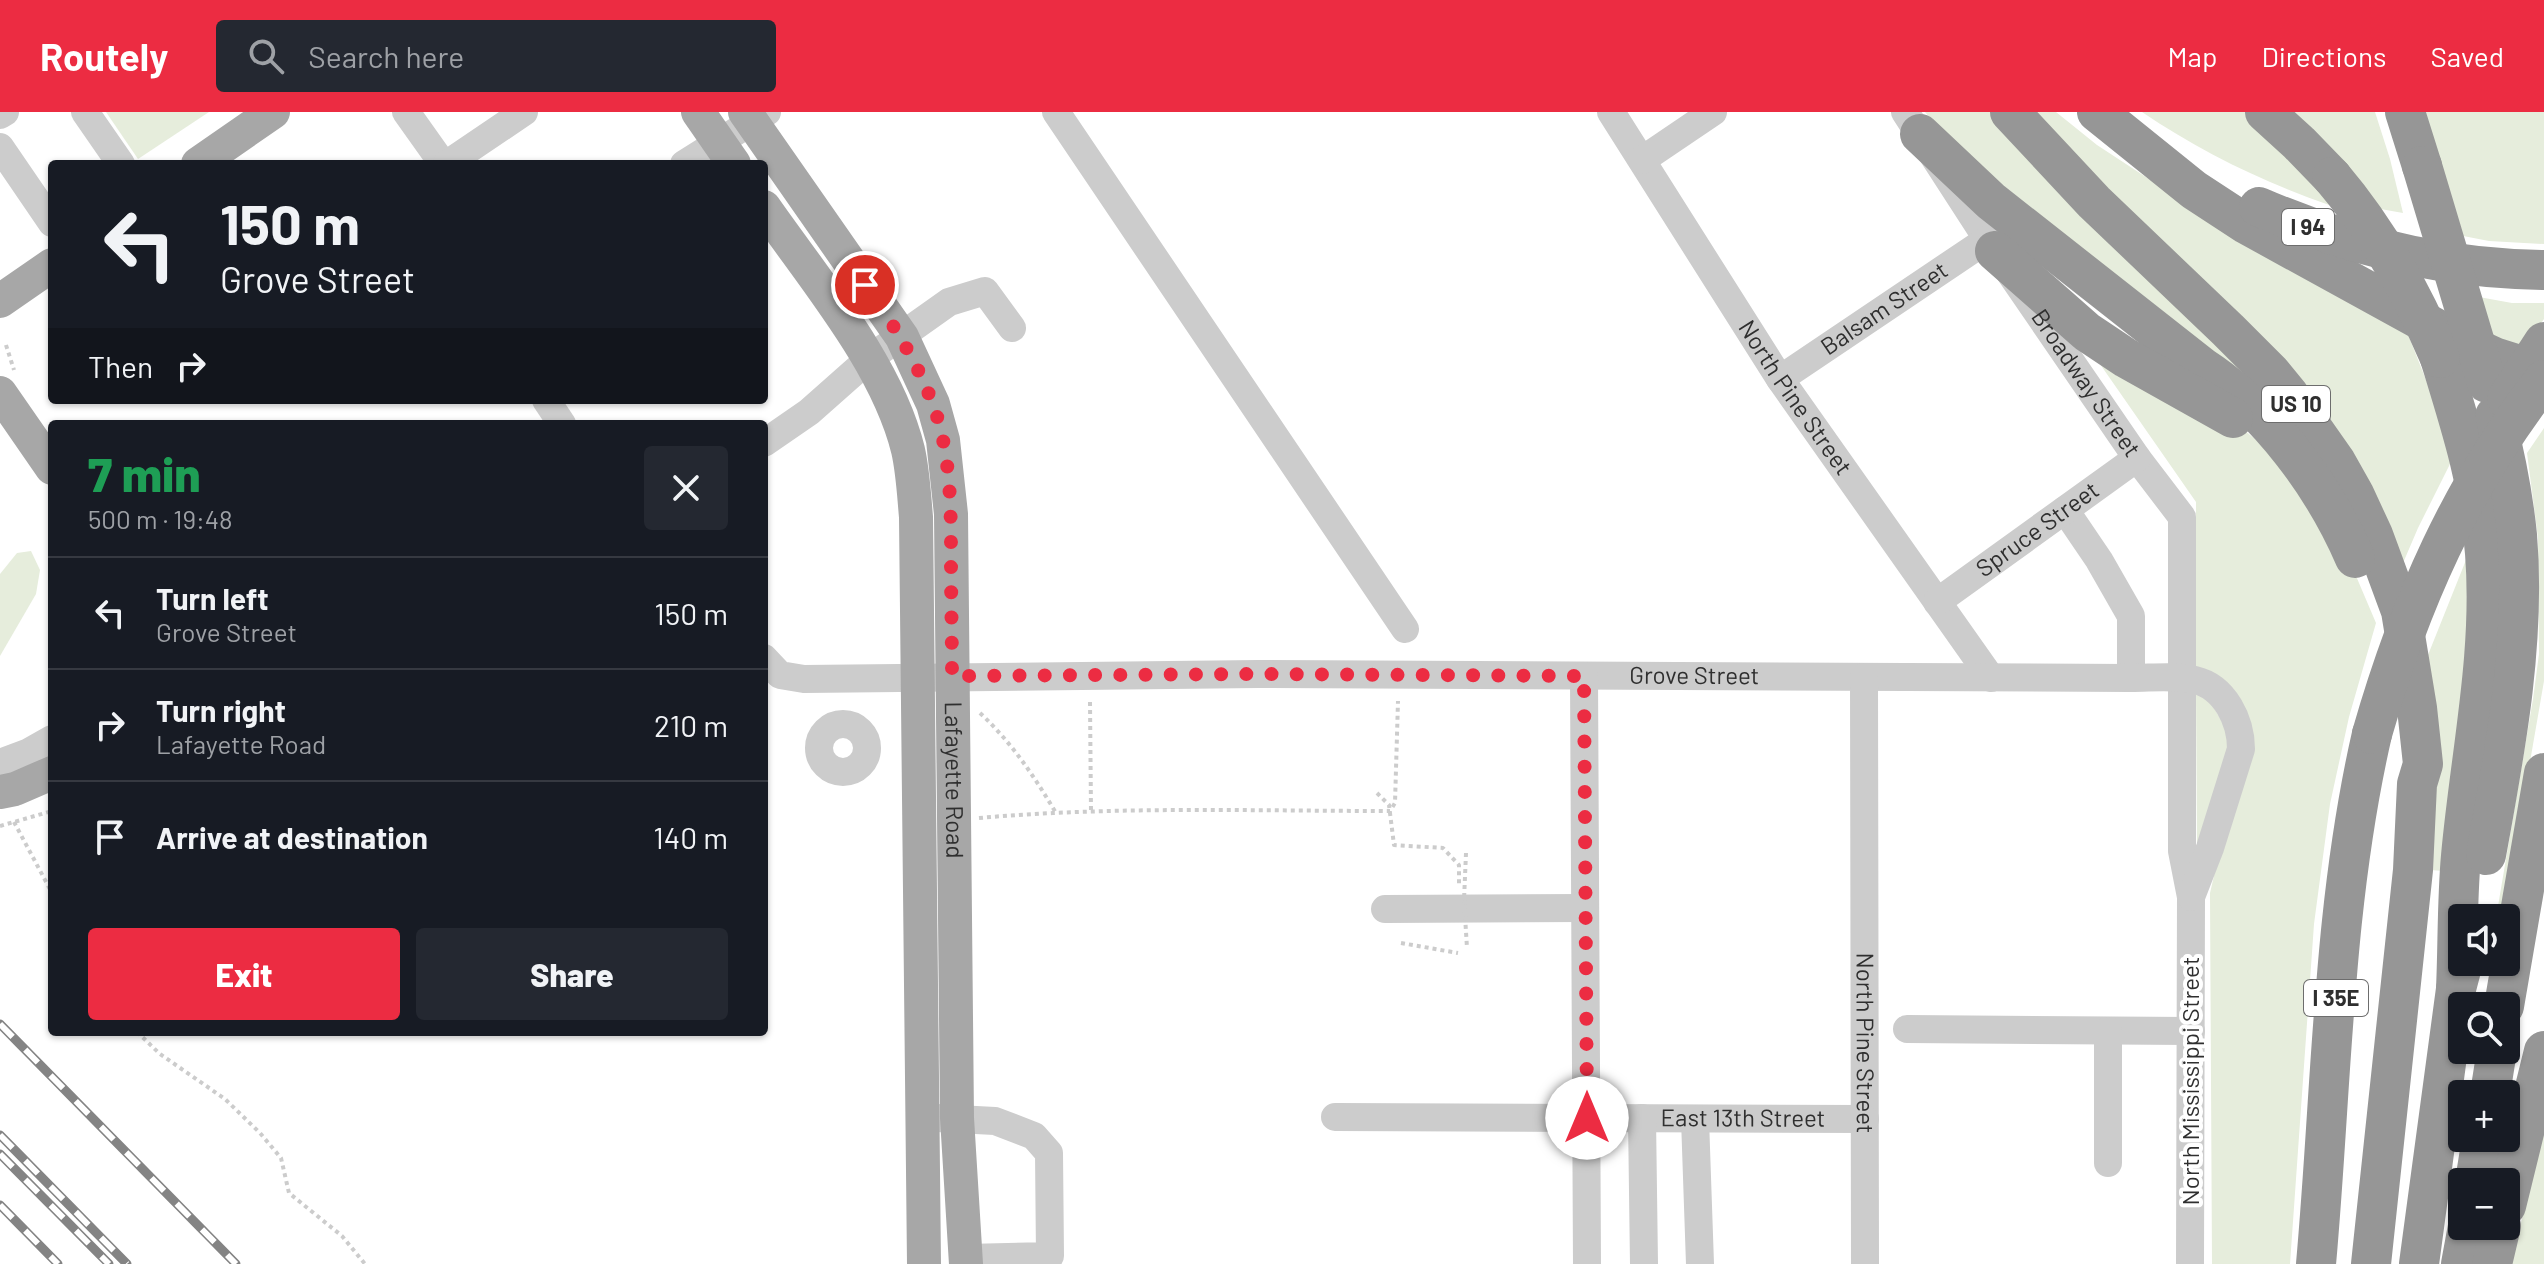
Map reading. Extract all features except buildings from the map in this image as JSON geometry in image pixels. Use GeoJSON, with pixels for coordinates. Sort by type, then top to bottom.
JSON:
{"type":"FeatureCollection","features":[{"type":"Feature","properties":{"kind":"highway","name":"US 10"},"geometry":{"type":"LineString","coordinates":[[2010,112],[2094,202],[2271,373],[2336,462],[2373,535],[2401,611],[2423,764],[2417,784],[2413,870],[2371,1264]]}},
{"type":"Feature","properties":{"kind":"highway"},"geometry":{"type":"LineString","coordinates":[[2097,112],[2194,190],[2246,224],[2457,340],[2494,357],[2544,373]]}},
{"type":"Feature","properties":{"kind":"highway","name":"I 94"},"geometry":{"type":"LineString","coordinates":[[2097,112],[2140,144],[2192,174],[2262,208],[2317,230],[2389,252],[2444,262],[2544,270]]}},
{"type":"Feature","properties":{"kind":"highway"},"geometry":{"type":"LineString","coordinates":[[2265,112],[2288,127],[2332,177],[2373,229],[2392,260],[2440,358],[2470,454],[2485,553],[2487,591],[2484,648],[2461,858],[2461,904]]}},
{"type":"Feature","properties":{"kind":"highway"},"geometry":{"type":"LineString","coordinates":[[2405,112],[2487,383],[2511,489],[2517,536],[2519,603],[2516,653],[2507,730],[2476,904]]}},
{"type":"Feature","properties":{"kind":"highway"},"geometry":{"type":"LineString","coordinates":[[1913,123],[1991,201],[2231,386],[2277,432],[2334,515],[2376,604],[2388,645],[2408,758],[2417,784]]}},
{"type":"Feature","properties":{"kind":"highway"},"geometry":{"type":"LineString","coordinates":[[1992,245],[2087,332],[2126,358],[2211,404],[2297,461]]}},
{"type":"Feature","properties":{"kind":"highway"},"geometry":{"type":"LineString","coordinates":[[2452,524],[2465,478],[2504,404],[2544,342]]}},
{"type":"Feature","properties":{"kind":"highway","name":"I 35E"},"geometry":{"type":"LineString","coordinates":[[2316,1264],[2344,887],[2357,802],[2372,734],[2403,634],[2452,524],[2512,425],[2544,380]]}},
{"type":"Feature","properties":{"kind":"highway"},"geometry":{"type":"LineString","coordinates":[[2506,992],[2544,773]]}},
{"type":"Feature","properties":{"kind":"highway"},"geometry":{"type":"LineString","coordinates":[[2419,1264],[2460,976]]}},
{"type":"Feature","properties":{"kind":"highway"},"geometry":{"type":"LineString","coordinates":[[2515,1168],[2544,1051]]}},
{"type":"Feature","properties":{"kind":"highway"},"geometry":{"type":"LineString","coordinates":[[2461,1264],[2465,1240]]}},
{"type":"Feature","properties":{"kind":"highway"},"geometry":{"type":"LineString","coordinates":[[2492,1264],[2498,1240]]}},
{"type":"Feature","properties":{"kind":"main road"},"geometry":{"type":"LineString","coordinates":[[204,160],[273,112]]}},
{"type":"Feature","properties":{"kind":"main road","name":"Lafayette Road"},"geometry":{"type":"LineString","coordinates":[[698,112],[742,131],[765,160]]}},
{"type":"Feature","properties":{"kind":"main road","name":"Lafayette Road"},"geometry":{"type":"LineString","coordinates":[[768,164],[902,337],[933,404],[943,440],[948,471],[957,1118],[966,1261]]}},
{"type":"Feature","properties":{"kind":"main road","name":"Lafayette Road"},"geometry":{"type":"LineString","coordinates":[[768,213],[870,358],[898,418],[913,480],[916,517],[924,1264]]}},
{"type":"Feature","properties":{"kind":"main road"},"geometry":{"type":"LineString","coordinates":[[0,301],[48,268]]}},
{"type":"Feature","properties":{"kind":"main road"},"geometry":{"type":"LineString","coordinates":[[0,393],[48,462]]}},
{"type":"Feature","properties":{"kind":"main road"},"geometry":{"type":"LineString","coordinates":[[7,807],[15,789],[48,775]]}},
{"type":"Feature","properties":{"kind":"street"},"geometry":{"type":"LineString","coordinates":[[0,115],[5,112]]}},
{"type":"Feature","properties":{"kind":"street"},"geometry":{"type":"LineString","coordinates":[[85,112],[118,160]]}},
{"type":"Feature","properties":{"kind":"street"},"geometry":{"type":"LineString","coordinates":[[406,112],[442,160]]}},
{"type":"Feature","properties":{"kind":"street"},"geometry":{"type":"LineString","coordinates":[[451,160],[524,112]]}},
{"type":"Feature","properties":{"kind":"street"},"geometry":{"type":"LineString","coordinates":[[1056,112],[1405,629]]}},
{"type":"Feature","properties":{"kind":"street","name":"North Pine Street"},"geometry":{"type":"LineString","coordinates":[[1611,112],[1780,379],[1991,678]]}},
{"type":"Feature","properties":{"kind":"street"},"geometry":{"type":"LineString","coordinates":[[1642,160],[1713,112]]}},
{"type":"Feature","properties":{"kind":"street","name":"Broadway Street"},"geometry":{"type":"LineString","coordinates":[[1913,123],[2137,458],[2182,517],[2184,679]]}},
{"type":"Feature","properties":{"kind":"street"},"geometry":{"type":"LineString","coordinates":[[691,160],[742,131]]}},
{"type":"Feature","properties":{"kind":"street"},"geometry":{"type":"LineString","coordinates":[[0,147],[48,217]]}},
{"type":"Feature","properties":{"kind":"street","name":"Balsam Street"},"geometry":{"type":"LineString","coordinates":[[1780,379],[1992,245]]}},
{"type":"Feature","properties":{"kind":"street"},"geometry":{"type":"LineString","coordinates":[[768,440],[809,412],[870,358],[949,302],[985,291],[1012,328]]}},
{"type":"Feature","properties":{"kind":"street","name":"Spruce Street"},"geometry":{"type":"LineString","coordinates":[[1937,602],[2137,458]]}},
{"type":"Feature","properties":{"kind":"street"},"geometry":{"type":"LineString","coordinates":[[2065,510],[2099,560],[2131,616],[2131,678]]}},
{"type":"Feature","properties":{"kind":"street","name":"Grove Street"},"geometry":{"type":"LineString","coordinates":[[768,662],[780,675],[804,679],[1242,674],[2184,679]]}},
{"type":"Feature","properties":{"kind":"street"},"geometry":{"type":"LineString","coordinates":[[1584,676],[1587,1264]]}},
{"type":"Feature","properties":{"kind":"street","name":"North Pine Street"},"geometry":{"type":"LineString","coordinates":[[1864,677],[1865,1264]]}},
{"type":"Feature","properties":{"kind":"street","name":"North Mississippi Street"},"geometry":{"type":"LineString","coordinates":[[2190,1264],[2191,897],[2182,851],[2184,679],[2197,680],[2212,688],[2237,718],[2241,732],[2237,769],[2191,897]]}},
{"type":"Feature","properties":{"kind":"street"},"geometry":{"type":"LineString","coordinates":[[0,763],[48,741]]}},
{"type":"Feature","properties":{"kind":"street"},"geometry":{"type":"LineString","coordinates":[[1385,909],[1585,908]]}},
{"type":"Feature","properties":{"kind":"street"},"geometry":{"type":"LineString","coordinates":[[1907,1029],[2191,1031]]}},
{"type":"Feature","properties":{"kind":"street"},"geometry":{"type":"LineString","coordinates":[[2108,1031],[2108,1163]]}},
{"type":"Feature","properties":{"kind":"street","name":"East 13th Street"},"geometry":{"type":"LineString","coordinates":[[1335,1117],[1865,1119]]}},
{"type":"Feature","properties":{"kind":"street"},"geometry":{"type":"LineString","coordinates":[[922,1118],[995,1121],[1034,1136],[1049,1153],[1054,1260],[966,1261]]}},
{"type":"Feature","properties":{"kind":"street"},"geometry":{"type":"LineString","coordinates":[[1642,1118],[1644,1264]]}},
{"type":"Feature","properties":{"kind":"street"},"geometry":{"type":"LineString","coordinates":[[1695,1119],[1700,1264]]}},
{"type":"Feature","properties":{"kind":"path"},"geometry":{"type":"LineString","coordinates":[[1390,811],[1395,803],[1398,701]]}},
{"type":"Feature","properties":{"kind":"path"},"geometry":{"type":"LineString","coordinates":[[1090,702],[1091,812]]}},
{"type":"Feature","properties":{"kind":"path"},"geometry":{"type":"LineString","coordinates":[[980,713],[1029,768],[1056,813]]}},
{"type":"Feature","properties":{"kind":"path"},"geometry":{"type":"LineString","coordinates":[[1377,793],[1389,805],[1394,845],[1443,848],[1459,865],[1459,909]]}},
{"type":"Feature","properties":{"kind":"path"},"geometry":{"type":"LineString","coordinates":[[7,807],[48,811]]}},
{"type":"Feature","properties":{"kind":"path"},"geometry":{"type":"LineString","coordinates":[[0,826],[7,807]]}},
{"type":"Feature","properties":{"kind":"path"},"geometry":{"type":"LineString","coordinates":[[7,807],[48,885]]}},
{"type":"Feature","properties":{"kind":"path"},"geometry":{"type":"LineString","coordinates":[[969,819],[1091,812],[1390,811]]}},
{"type":"Feature","properties":{"kind":"path"},"geometry":{"type":"LineString","coordinates":[[1466,853],[1464,900],[1467,948]]}},
{"type":"Feature","properties":{"kind":"path"},"geometry":{"type":"LineString","coordinates":[[1401,943],[1458,953]]}},
{"type":"Feature","properties":{"kind":"path"},"geometry":{"type":"LineString","coordinates":[[141,1036],[160,1054],[225,1099],[260,1133],[281,1158],[289,1193],[342,1236],[365,1264]]}},
{"type":"Feature","properties":{"kind":"green space"},"geometry":{"type":"Polygon","coordinates":[[[106,112],[209,112],[138,159],[106,112]]]}},
{"type":"Feature","properties":{"kind":"green space"},"geometry":{"type":"Polygon","coordinates":[[[1925,112],[1995,112],[2297,420],[1951,144],[1925,112]]]}},
{"type":"Feature","properties":{"kind":"green space"},"geometry":{"type":"Polygon","coordinates":[[[2019,112],[2056,112],[2097,145],[2155,183],[2402,319],[2453,458],[2397,577],[2354,477],[2019,112]]]}},
{"type":"Feature","properties":{"kind":"green space"},"geometry":{"type":"Polygon","coordinates":[[[2142,112],[2250,112],[2332,206],[2234,165],[2142,112]]]}},
{"type":"Feature","properties":{"kind":"green space"},"geometry":{"type":"Polygon","coordinates":[[[2293,112],[2375,112],[2403,213],[2375,208],[2293,112]]]}},
{"type":"Feature","properties":{"kind":"green space"},"geometry":{"type":"Polygon","coordinates":[[[2419,112],[2544,112],[2544,244],[2489,241],[2458,235],[2419,112]]]}},
{"type":"Feature","properties":{"kind":"green space"},"geometry":{"type":"Polygon","coordinates":[[[2479,297],[2512,303],[2544,303],[2544,319],[2518,357],[2498,350],[2479,297]]]}},
{"type":"Feature","properties":{"kind":"green space"},"geometry":{"type":"Polygon","coordinates":[[[2093,354],[2244,430],[2266,448],[2342,543],[2376,623],[2349,717],[2330,804],[2314,924],[2290,1264],[2212,1264],[2210,893],[2223,837],[2249,768],[2196,670],[2196,502],[2093,354]]]}},
{"type":"Feature","properties":{"kind":"green space"},"geometry":{"type":"Polygon","coordinates":[[[2544,428],[2544,681],[2505,904],[2498,904],[2539,654],[2538,538],[2527,453],[2544,428]]]}},
{"type":"Feature","properties":{"kind":"green space"},"geometry":{"type":"Polygon","coordinates":[[[2470,550],[2470,614],[2444,871],[2430,870],[2420,675],[2470,550]]]}},
{"type":"Feature","properties":{"kind":"green space"},"geometry":{"type":"Polygon","coordinates":[[[31,551],[40,570],[36,594],[0,656],[0,574],[17,553],[31,551]]]}},
{"type":"Feature","properties":{"kind":"green space"},"geometry":{"type":"Polygon","coordinates":[[[2196,692],[2209,699],[2231,738],[2197,849],[2196,692]]]}},
{"type":"Feature","properties":{"kind":"green space"},"geometry":{"type":"Polygon","coordinates":[[[2544,1129],[2544,1264],[2511,1264],[2517,1240],[2520,1240],[2520,1227],[2544,1129]]]}},
{"type":"Feature","properties":{"kind":"railway"},"geometry":{"type":"LineString","coordinates":[[0,1024],[236,1264]]}},
{"type":"Feature","properties":{"kind":"railway"},"geometry":{"type":"LineString","coordinates":[[0,1135],[127,1264]]}},
{"type":"Feature","properties":{"kind":"railway"},"geometry":{"type":"LineString","coordinates":[[0,1154],[109,1264]]}},
{"type":"Feature","properties":{"kind":"railway"},"geometry":{"type":"LineString","coordinates":[[0,1205],[58,1264]]}},
{"type":"Feature","properties":{"kind":"route"},"geometry":{"type":"LineString","coordinates":[[865,285],[902,337],[933,404],[943,440],[951,514],[952,676],[1584,676],[1587,1118]]}}]}
